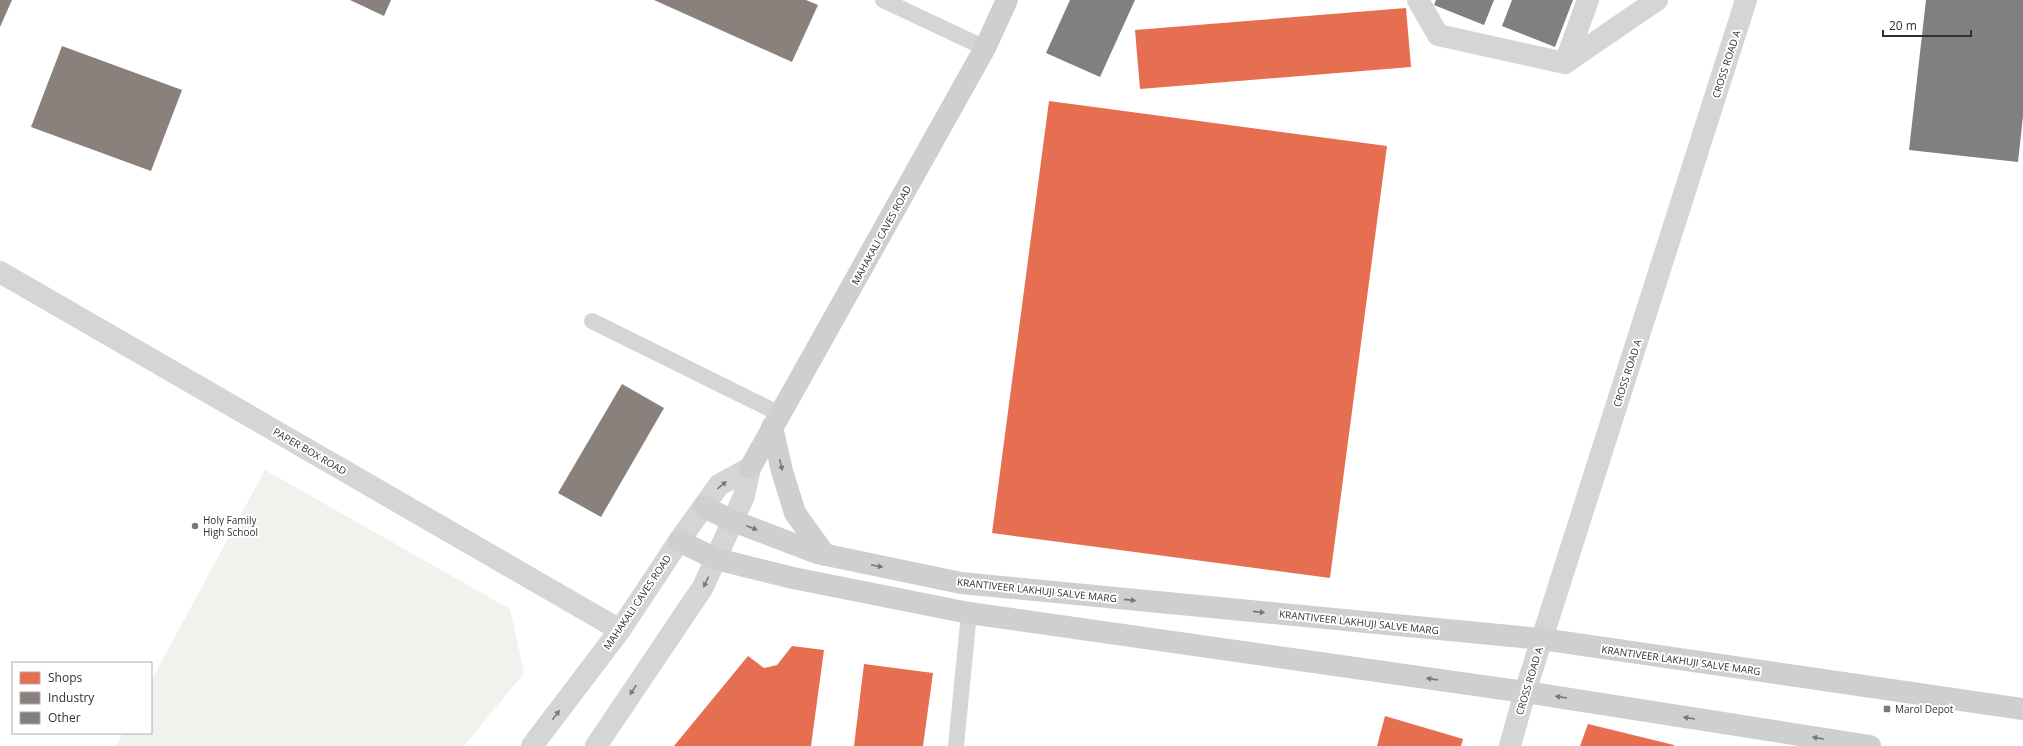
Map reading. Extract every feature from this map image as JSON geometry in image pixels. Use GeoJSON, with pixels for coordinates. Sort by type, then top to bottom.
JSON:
{"type":"FeatureCollection","features":[{"type":"Feature","properties":{"kind":"main road","name":"MAHAKALI CAVES ROAD"},"geometry":{"type":"LineString","coordinates":[[750,468],[776,420],[821,344],[985,48],[1007,0]]}},
{"type":"Feature","properties":{"kind":"main road"},"geometry":{"type":"LineString","coordinates":[[776,420],[782,471],[794,512],[825,555]]}},
{"type":"Feature","properties":{"kind":"main road","name":"KRANTIVEER LAKHUJI SALVE MARG"},"geometry":{"type":"LineString","coordinates":[[704,507],[733,521],[825,555],[961,583],[1542,639],[2023,709]]}},
{"type":"Feature","properties":{"kind":"main road"},"geometry":{"type":"LineString","coordinates":[[679,541],[716,559],[792,578],[968,613],[1525,692],[1870,746]]}},
{"type":"Feature","properties":{"kind":"street"},"geometry":{"type":"LineString","coordinates":[[1418,0],[1438,34],[1565,64],[1656,0]]}},
{"type":"Feature","properties":{"kind":"street"},"geometry":{"type":"LineString","coordinates":[[1565,64],[1588,0]]}},
{"type":"Feature","properties":{"kind":"street","name":"CROSS ROAD A"},"geometry":{"type":"LineString","coordinates":[[1510,746],[1525,692],[1746,0]]}},
{"type":"Feature","properties":{"kind":"street","name":"PAPER BOX ROAD"},"geometry":{"type":"LineString","coordinates":[[0,272],[620,630]]}},
{"type":"Feature","properties":{"kind":"street","name":"MAHAKALI CAVES ROAD"},"geometry":{"type":"LineString","coordinates":[[532,746],[620,630],[679,541],[719,485],[750,468]]}},
{"type":"Feature","properties":{"kind":"street","name":"MAHAKALI CAVES ROAD"},"geometry":{"type":"LineString","coordinates":[[596,746],[703,587],[744,496],[750,468]]}},
{"type":"Feature","properties":{"kind":"lane"},"geometry":{"type":"LineString","coordinates":[[883,0],[985,48]]}},
{"type":"Feature","properties":{"kind":"lane"},"geometry":{"type":"LineString","coordinates":[[592,321],[776,420]]}},
{"type":"Feature","properties":{"kind":"lane"},"geometry":{"type":"LineString","coordinates":[[956,746],[968,613]]}},
{"type":"Feature","properties":{"kind":"shaded area"},"geometry":{"type":"Polygon","coordinates":[[[265,470],[510,609],[524,673],[464,746],[116,746],[122,734],[152,734],[152,679],[265,470]]]}},
{"type":"Feature","properties":{"kind":"building: Shops"},"geometry":{"type":"Polygon","coordinates":[[[1406,8],[1411,67],[1140,89],[1135,30],[1406,8]]]}},
{"type":"Feature","properties":{"kind":"building: Shops"},"geometry":{"type":"Polygon","coordinates":[[[1049,101],[1387,146],[1330,578],[992,533],[1049,101]]]}},
{"type":"Feature","properties":{"kind":"building: Shops"},"geometry":{"type":"Polygon","coordinates":[[[792,646],[824,650],[811,746],[674,746],[748,656],[764,668],[777,665],[792,646]]]}},
{"type":"Feature","properties":{"kind":"building: Shops"},"geometry":{"type":"Polygon","coordinates":[[[864,664],[933,673],[923,746],[854,746],[864,664]]]}},
{"type":"Feature","properties":{"kind":"building: Shops"},"geometry":{"type":"Polygon","coordinates":[[[1385,716],[1463,739],[1461,746],[1377,746],[1385,716]]]}},
{"type":"Feature","properties":{"kind":"building: Shops"},"geometry":{"type":"Polygon","coordinates":[[[1588,724],[1674,745],[1674,746],[1580,746],[1588,724]]]}},
{"type":"Feature","properties":{"kind":"building: Industry"},"geometry":{"type":"Polygon","coordinates":[[[0,0],[12,0],[0,27],[0,0]]]}},
{"type":"Feature","properties":{"kind":"building: Industry"},"geometry":{"type":"Polygon","coordinates":[[[350,0],[391,0],[384,16],[350,0]]]}},
{"type":"Feature","properties":{"kind":"building: Industry"},"geometry":{"type":"Polygon","coordinates":[[[654,0],[806,0],[818,5],[792,62],[654,0]]]}},
{"type":"Feature","properties":{"kind":"building: Industry"},"geometry":{"type":"Polygon","coordinates":[[[62,46],[182,90],[151,171],[31,127],[62,46]]]}},
{"type":"Feature","properties":{"kind":"building: Industry"},"geometry":{"type":"Polygon","coordinates":[[[622,384],[664,408],[601,517],[558,493],[622,384]]]}},
{"type":"Feature","properties":{"kind":"building: Other"},"geometry":{"type":"Polygon","coordinates":[[[1070,0],[1135,0],[1100,77],[1046,53],[1070,0]]]}},
{"type":"Feature","properties":{"kind":"building: Other"},"geometry":{"type":"Polygon","coordinates":[[[1436,0],[1494,0],[1484,25],[1434,5],[1436,0]]]}},
{"type":"Feature","properties":{"kind":"building: Other"},"geometry":{"type":"Polygon","coordinates":[[[1512,0],[1573,0],[1555,47],[1502,26],[1512,0]]]}},
{"type":"Feature","properties":{"kind":"building: Other"},"geometry":{"type":"Polygon","coordinates":[[[1926,0],[2023,0],[2023,116],[2018,162],[1909,150],[1926,0]]]}},
{"type":"Feature","properties":{"kind":"place","name":"Holy Family High School"},"geometry":{"type":"Point","coordinates":[195,526]}},
{"type":"Feature","properties":{"kind":"place","name":"Marol Depot"},"geometry":{"type":"Point","coordinates":[1887,709]}}]}
